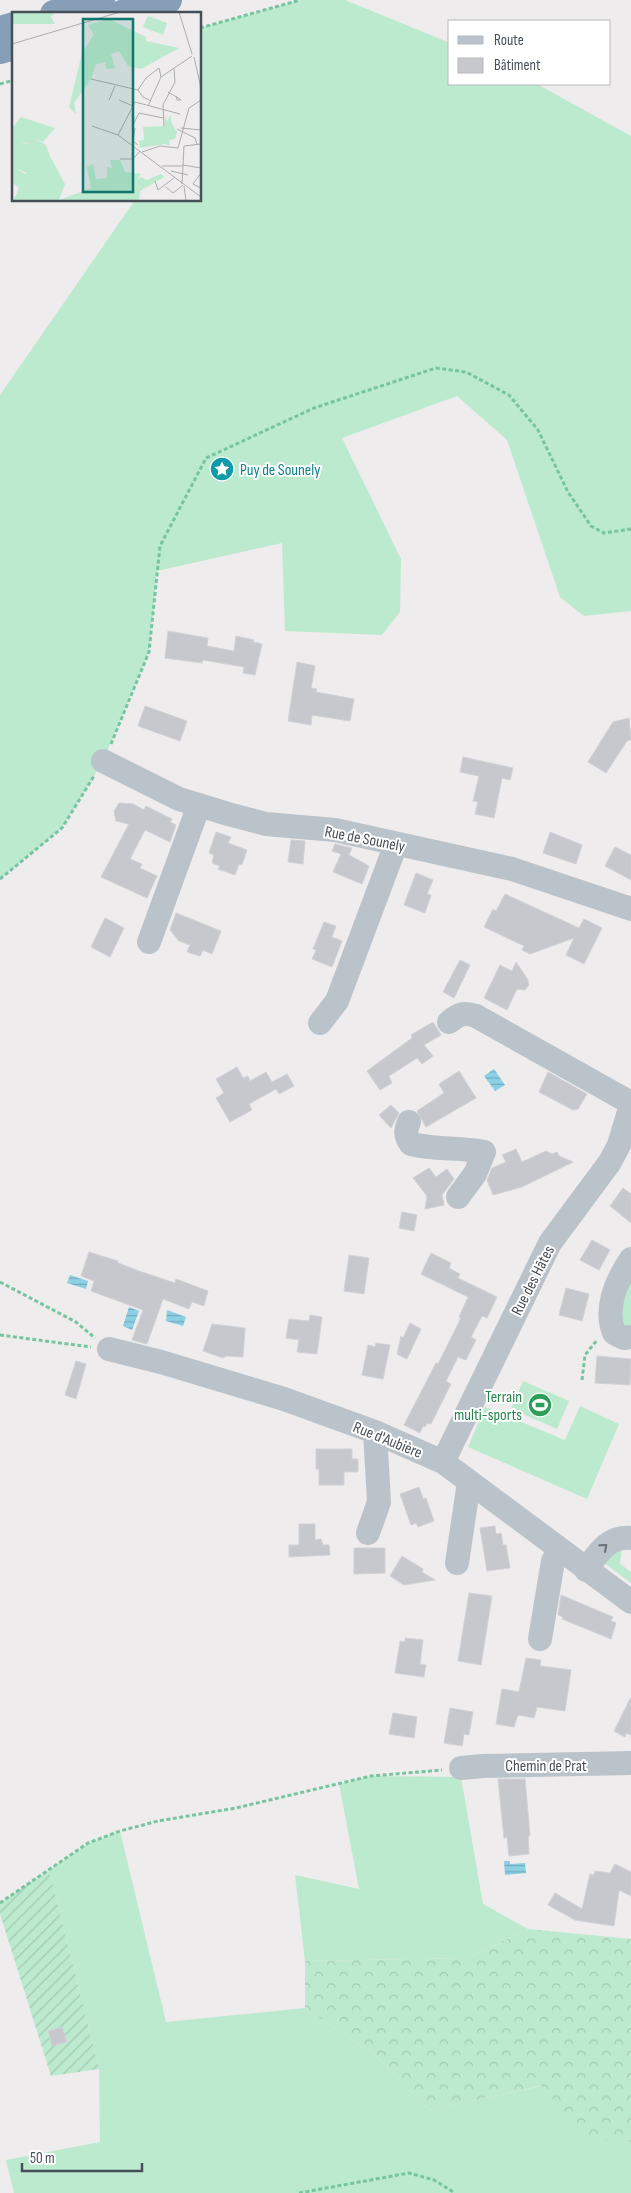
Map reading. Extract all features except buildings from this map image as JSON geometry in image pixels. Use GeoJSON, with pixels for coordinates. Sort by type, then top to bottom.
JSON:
{"type":"FeatureCollection","features":[{"type":"Feature","properties":{"kind":"highway"},"geometry":{"type":"LineString","coordinates":[[61,12],[101,0]]}},
{"type":"Feature","properties":{"kind":"highway"},"geometry":{"type":"LineString","coordinates":[[129,12],[168,0]]}},
{"type":"Feature","properties":{"kind":"street","name":"Rue de Sounely"},"geometry":{"type":"LineString","coordinates":[[103,761],[179,799],[200,806],[266,824],[335,830],[512,869],[631,909]]}},
{"type":"Feature","properties":{"kind":"street"},"geometry":{"type":"LineString","coordinates":[[150,942],[200,806]]}},
{"type":"Feature","properties":{"kind":"street"},"geometry":{"type":"LineString","coordinates":[[320,1024],[337,1001],[396,844]]}},
{"type":"Feature","properties":{"kind":"street"},"geometry":{"type":"LineString","coordinates":[[449,1022],[460,1014],[466,1013],[476,1016],[631,1104]]}},
{"type":"Feature","properties":{"kind":"street","name":"Rue des Hâtes"},"geometry":{"type":"LineString","coordinates":[[443,1462],[550,1243],[610,1162],[619,1144],[631,1104]]}},
{"type":"Feature","properties":{"kind":"street"},"geometry":{"type":"LineString","coordinates":[[409,1122],[406,1138],[411,1144],[425,1147],[467,1148],[484,1152],[475,1174],[458,1197]]}},
{"type":"Feature","properties":{"kind":"street"},"geometry":{"type":"LineString","coordinates":[[631,1259],[617,1284],[609,1308],[610,1324],[614,1333],[624,1338],[631,1337]]}},
{"type":"Feature","properties":{"kind":"street","name":"Rue d'Aubière"},"geometry":{"type":"LineString","coordinates":[[109,1350],[161,1362],[284,1399],[375,1432],[443,1462],[631,1602]]}},
{"type":"Feature","properties":{"kind":"street"},"geometry":{"type":"LineString","coordinates":[[368,1533],[379,1502],[375,1432]]}},
{"type":"Feature","properties":{"kind":"street"},"geometry":{"type":"LineString","coordinates":[[458,1563],[469,1482]]}},
{"type":"Feature","properties":{"kind":"street"},"geometry":{"type":"LineString","coordinates":[[586,1570],[600,1548],[612,1540],[630,1538]]}},
{"type":"Feature","properties":{"kind":"street"},"geometry":{"type":"LineString","coordinates":[[540,1639],[553,1561],[559,1550]]}},
{"type":"Feature","properties":{"kind":"street","name":"Chemin de Prat"},"geometry":{"type":"LineString","coordinates":[[461,1768],[631,1763]]}},
{"type":"Feature","properties":{"kind":"path"},"geometry":{"type":"LineString","coordinates":[[201,28],[300,0]]}},
{"type":"Feature","properties":{"kind":"path"},"geometry":{"type":"LineString","coordinates":[[0,879],[62,828],[103,761],[149,652],[160,546],[206,458],[314,408],[436,368],[466,372],[509,394],[538,430],[568,492],[591,526],[604,533],[631,529]]}},
{"type":"Feature","properties":{"kind":"path"},"geometry":{"type":"LineString","coordinates":[[0,1282],[76,1322],[109,1350]]}},
{"type":"Feature","properties":{"kind":"path"},"geometry":{"type":"LineString","coordinates":[[582,1380],[585,1355],[610,1324]]}},
{"type":"Feature","properties":{"kind":"path"},"geometry":{"type":"LineString","coordinates":[[0,1335],[109,1350]]}},
{"type":"Feature","properties":{"kind":"path"},"geometry":{"type":"LineString","coordinates":[[0,1904],[88,1844],[120,1831],[236,1808],[371,1776],[461,1768]]}},
{"type":"Feature","properties":{"kind":"path"},"geometry":{"type":"LineString","coordinates":[[299,2193],[409,2173],[434,2180],[455,2193]]}},
{"type":"Feature","properties":{"kind":"green space"},"geometry":{"type":"Polygon","coordinates":[[[300,0],[345,0],[448,42],[448,85],[539,85],[631,136],[631,611],[584,616],[560,597],[507,440],[457,396],[342,438],[401,559],[400,612],[382,635],[285,631],[282,543],[157,571],[149,652],[103,761],[62,828],[0,879],[0,395],[134,201],[201,201],[201,28],[300,0]]]}},
{"type":"Feature","properties":{"kind":"green space"},"geometry":{"type":"Polygon","coordinates":[[[631,1280],[631,1330],[624,1330],[616,1305],[631,1280]]]}},
{"type":"Feature","properties":{"kind":"green space","name":"Terrain multi-sports"},"geometry":{"type":"Polygon","coordinates":[[[523,1381],[569,1401],[557,1429],[511,1409],[523,1381]]]}},
{"type":"Feature","properties":{"kind":"green space"},"geometry":{"type":"Polygon","coordinates":[[[580,1406],[619,1424],[587,1499],[468,1447],[485,1407],[565,1440],[580,1406]]]}},
{"type":"Feature","properties":{"kind":"green space"},"geometry":{"type":"Polygon","coordinates":[[[622,1547],[620,1564],[631,1572],[631,1583],[603,1562],[622,1547]]]}},
{"type":"Feature","properties":{"kind":"green space"},"geometry":{"type":"Polygon","coordinates":[[[371,1776],[461,1777],[483,1904],[528,1929],[468,1958],[305,1961],[295,1875],[359,1889],[339,1784],[371,1776]]]}},
{"type":"Feature","properties":{"kind":"green space"},"geometry":{"type":"Polygon","coordinates":[[[120,1831],[166,2022],[305,2008],[375,2055],[429,2110],[542,2086],[588,2139],[631,2142],[631,2193],[14,2193],[6,2160],[100,2142],[99,2069],[49,1870],[88,1844],[120,1831]]]}},
{"type":"Feature","properties":{"kind":"green space"},"geometry":{"type":"Polygon","coordinates":[[[49,1870],[99,2069],[51,2076],[0,1914],[0,1903],[49,1870]]]}},
{"type":"Feature","properties":{"kind":"green space"},"geometry":{"type":"Polygon","coordinates":[[[528,1929],[631,1939],[631,2142],[588,2140],[541,2086],[429,2110],[375,2055],[305,2008],[305,1961],[468,1958],[528,1929]]]}},
{"type":"Feature","properties":{"kind":"water"},"geometry":{"type":"Polygon","coordinates":[[[494,1069],[505,1085],[495,1091],[484,1076],[494,1069]]]}},
{"type":"Feature","properties":{"kind":"water"},"geometry":{"type":"Polygon","coordinates":[[[70,1275],[88,1281],[86,1289],[67,1283],[70,1275]]]}},
{"type":"Feature","properties":{"kind":"water"},"geometry":{"type":"Polygon","coordinates":[[[129,1307],[139,1311],[132,1330],[123,1326],[129,1307]]]}},
{"type":"Feature","properties":{"kind":"water"},"geometry":{"type":"Polygon","coordinates":[[[167,1310],[186,1317],[183,1326],[166,1321],[167,1310]]]}},
{"type":"Feature","properties":{"kind":"water"},"geometry":{"type":"Polygon","coordinates":[[[504,1861],[510,1861],[510,1864],[525,1863],[526,1873],[505,1875],[504,1861]]]}},
{"type":"Feature","properties":{"kind":"place","name":"Puy de Sounely"},"geometry":{"type":"Point","coordinates":[222,469]}},
{"type":"Feature","properties":{"kind":"place","name":"Terrain multi-sports"},"geometry":{"type":"Point","coordinates":[540,1405]}}]}
